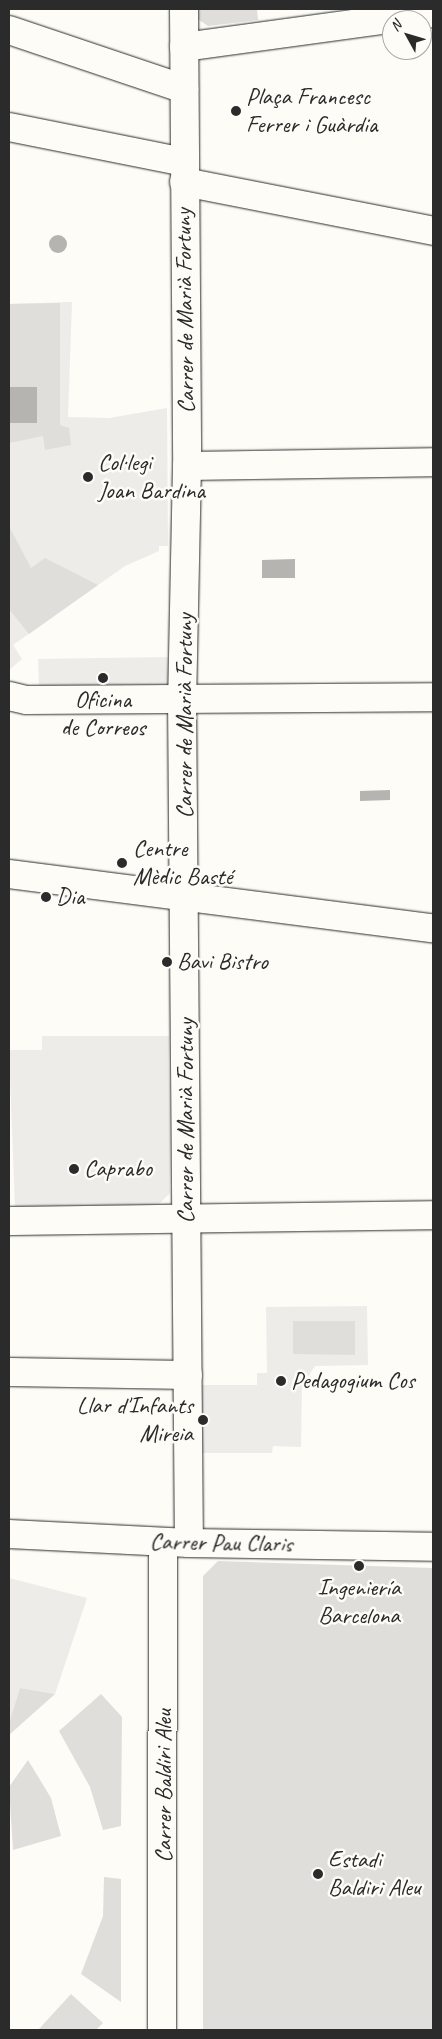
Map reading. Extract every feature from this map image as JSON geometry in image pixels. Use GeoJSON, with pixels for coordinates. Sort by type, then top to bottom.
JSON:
{"type":"FeatureCollection","features":[{"type":"Feature","properties":{"kind":"street","name":"Carrer de Marià Fortuny"},"geometry":{"type":"LineString","coordinates":[[176,1543],[188,1375],[186,1220],[187,896],[182,698],[187,466],[184,9]]}},
{"type":"Feature","properties":{"kind":"street"},"geometry":{"type":"LineString","coordinates":[[184,47],[433,13]]}},
{"type":"Feature","properties":{"kind":"street"},"geometry":{"type":"LineString","coordinates":[[9,30],[184,89]]}},
{"type":"Feature","properties":{"kind":"street"},"geometry":{"type":"LineString","coordinates":[[12,131],[184,172],[282,202],[433,231]]}},
{"type":"Feature","properties":{"kind":"street"},"geometry":{"type":"LineString","coordinates":[[187,466],[433,462]]}},
{"type":"Feature","properties":{"kind":"street"},"geometry":{"type":"LineString","coordinates":[[9,696],[27,700],[433,696]]}},
{"type":"Feature","properties":{"kind":"street"},"geometry":{"type":"LineString","coordinates":[[9,874],[433,928]]}},
{"type":"Feature","properties":{"kind":"street"},"geometry":{"type":"LineString","coordinates":[[9,1220],[186,1220],[433,1215]]}},
{"type":"Feature","properties":{"kind":"street"},"geometry":{"type":"LineString","coordinates":[[9,1372],[188,1375]]}},
{"type":"Feature","properties":{"kind":"street","name":"Carrer Pau Claris"},"geometry":{"type":"LineString","coordinates":[[9,1534],[176,1543],[433,1547]]}},
{"type":"Feature","properties":{"kind":"street","name":"Carrer Baldiri Aleu"},"geometry":{"type":"LineString","coordinates":[[162,2030],[176,1543]]}},
{"type":"Feature","properties":{"kind":"shaded area"},"geometry":{"type":"Polygon","coordinates":[[[192,9],[257,9],[258,20],[208,26],[193,16],[192,9]]]}},
{"type":"Feature","properties":{"kind":"shaded area"},"geometry":{"type":"Polygon","coordinates":[[[58,235],[64,238],[67,244],[64,250],[58,253],[52,250],[49,244],[52,238],[58,235]]]}},
{"type":"Feature","properties":{"kind":"shaded area","name":"Col·legi Joan Bardina"},"geometry":{"type":"Polygon","coordinates":[[[72,302],[68,417],[109,418],[167,408],[168,546],[159,546],[159,551],[125,566],[13,645],[22,659],[9,670],[9,304],[72,302]]]}},
{"type":"Feature","properties":{"kind":"shaded area"},"geometry":{"type":"Polygon","coordinates":[[[60,303],[60,425],[69,428],[71,445],[45,450],[43,436],[9,443],[9,304],[60,303]]]}},
{"type":"Feature","properties":{"kind":"shaded area"},"geometry":{"type":"Polygon","coordinates":[[[9,387],[37,387],[37,423],[9,423],[9,387]]]}},
{"type":"Feature","properties":{"kind":"shaded area"},"geometry":{"type":"Polygon","coordinates":[[[9,526],[31,568],[45,558],[98,585],[29,634],[9,609],[9,526]]]}},
{"type":"Feature","properties":{"kind":"shaded area"},"geometry":{"type":"Polygon","coordinates":[[[295,559],[295,578],[262,578],[262,560],[295,559]]]}},
{"type":"Feature","properties":{"kind":"shaded area","name":"Oficina de Correos"},"geometry":{"type":"Polygon","coordinates":[[[168,657],[168,685],[39,686],[38,659],[168,657]]]}},
{"type":"Feature","properties":{"kind":"shaded area"},"geometry":{"type":"Polygon","coordinates":[[[390,790],[390,800],[360,801],[360,791],[390,790]]]}},
{"type":"Feature","properties":{"kind":"shaded area"},"geometry":{"type":"Polygon","coordinates":[[[42,1036],[169,1036],[170,1193],[157,1206],[15,1207],[9,1050],[42,1050],[42,1036]]]}},
{"type":"Feature","properties":{"kind":"shaded area","name":"Pedagogium Cos"},"geometry":{"type":"Polygon","coordinates":[[[367,1306],[368,1365],[315,1366],[302,1386],[301,1447],[273,1446],[272,1453],[201,1453],[201,1385],[257,1385],[257,1373],[267,1373],[266,1307],[367,1306]]]}},
{"type":"Feature","properties":{"kind":"shaded area"},"geometry":{"type":"Polygon","coordinates":[[[293,1321],[355,1321],[355,1355],[293,1354],[293,1321]]]}},
{"type":"Feature","properties":{"kind":"shaded area","name":"Estadi Baldiri Aleu"},"geometry":{"type":"Polygon","coordinates":[[[218,1561],[433,1568],[433,2030],[203,2030],[203,1576],[218,1561]]]}},
{"type":"Feature","properties":{"kind":"shaded area"},"geometry":{"type":"Polygon","coordinates":[[[9,1578],[87,1598],[55,1694],[20,1688],[9,1723],[9,1578]]]}},
{"type":"Feature","properties":{"kind":"shaded area"},"geometry":{"type":"Polygon","coordinates":[[[20,1688],[55,1694],[9,1735],[9,1723],[20,1688]]]}},
{"type":"Feature","properties":{"kind":"shaded area"},"geometry":{"type":"Polygon","coordinates":[[[101,1694],[122,1717],[121,1826],[103,1830],[90,1787],[59,1731],[101,1694]]]}},
{"type":"Feature","properties":{"kind":"shaded area"},"geometry":{"type":"Polygon","coordinates":[[[28,1760],[51,1798],[61,1836],[13,1850],[9,1787],[28,1760]]]}},
{"type":"Feature","properties":{"kind":"shaded area"},"geometry":{"type":"Polygon","coordinates":[[[104,1877],[121,1879],[121,2002],[81,1974],[103,1916],[104,1877]]]}},
{"type":"Feature","properties":{"kind":"shaded area"},"geometry":{"type":"Polygon","coordinates":[[[71,1994],[103,2023],[96,2030],[38,2030],[71,1994]]]}},
{"type":"Feature","properties":{"kind":"place","name":"Plaça Francesc Ferrer i Guàrdia"},"geometry":{"type":"Point","coordinates":[236,111]}},
{"type":"Feature","properties":{"kind":"place","name":"Col·legi Joan Bardina"},"geometry":{"type":"Point","coordinates":[88,477]}},
{"type":"Feature","properties":{"kind":"place","name":"Oficina de Correos"},"geometry":{"type":"Point","coordinates":[103,678]}},
{"type":"Feature","properties":{"kind":"place","name":"Centre Mèdic Basté"},"geometry":{"type":"Point","coordinates":[122,863]}},
{"type":"Feature","properties":{"kind":"place","name":"Dia"},"geometry":{"type":"Point","coordinates":[46,897]}},
{"type":"Feature","properties":{"kind":"place","name":"Bavi Bistro"},"geometry":{"type":"Point","coordinates":[167,962]}},
{"type":"Feature","properties":{"kind":"place","name":"Caprabo"},"geometry":{"type":"Point","coordinates":[74,1169]}},
{"type":"Feature","properties":{"kind":"place","name":"Pedagogium Cos"},"geometry":{"type":"Point","coordinates":[281,1381]}},
{"type":"Feature","properties":{"kind":"place","name":"Llar d'Infants Mireia"},"geometry":{"type":"Point","coordinates":[203,1420]}},
{"type":"Feature","properties":{"kind":"place","name":"Ingeniería Barcelona"},"geometry":{"type":"Point","coordinates":[359,1566]}},
{"type":"Feature","properties":{"kind":"place","name":"Estadi Baldiri Aleu"},"geometry":{"type":"Point","coordinates":[318,1874]}}]}
